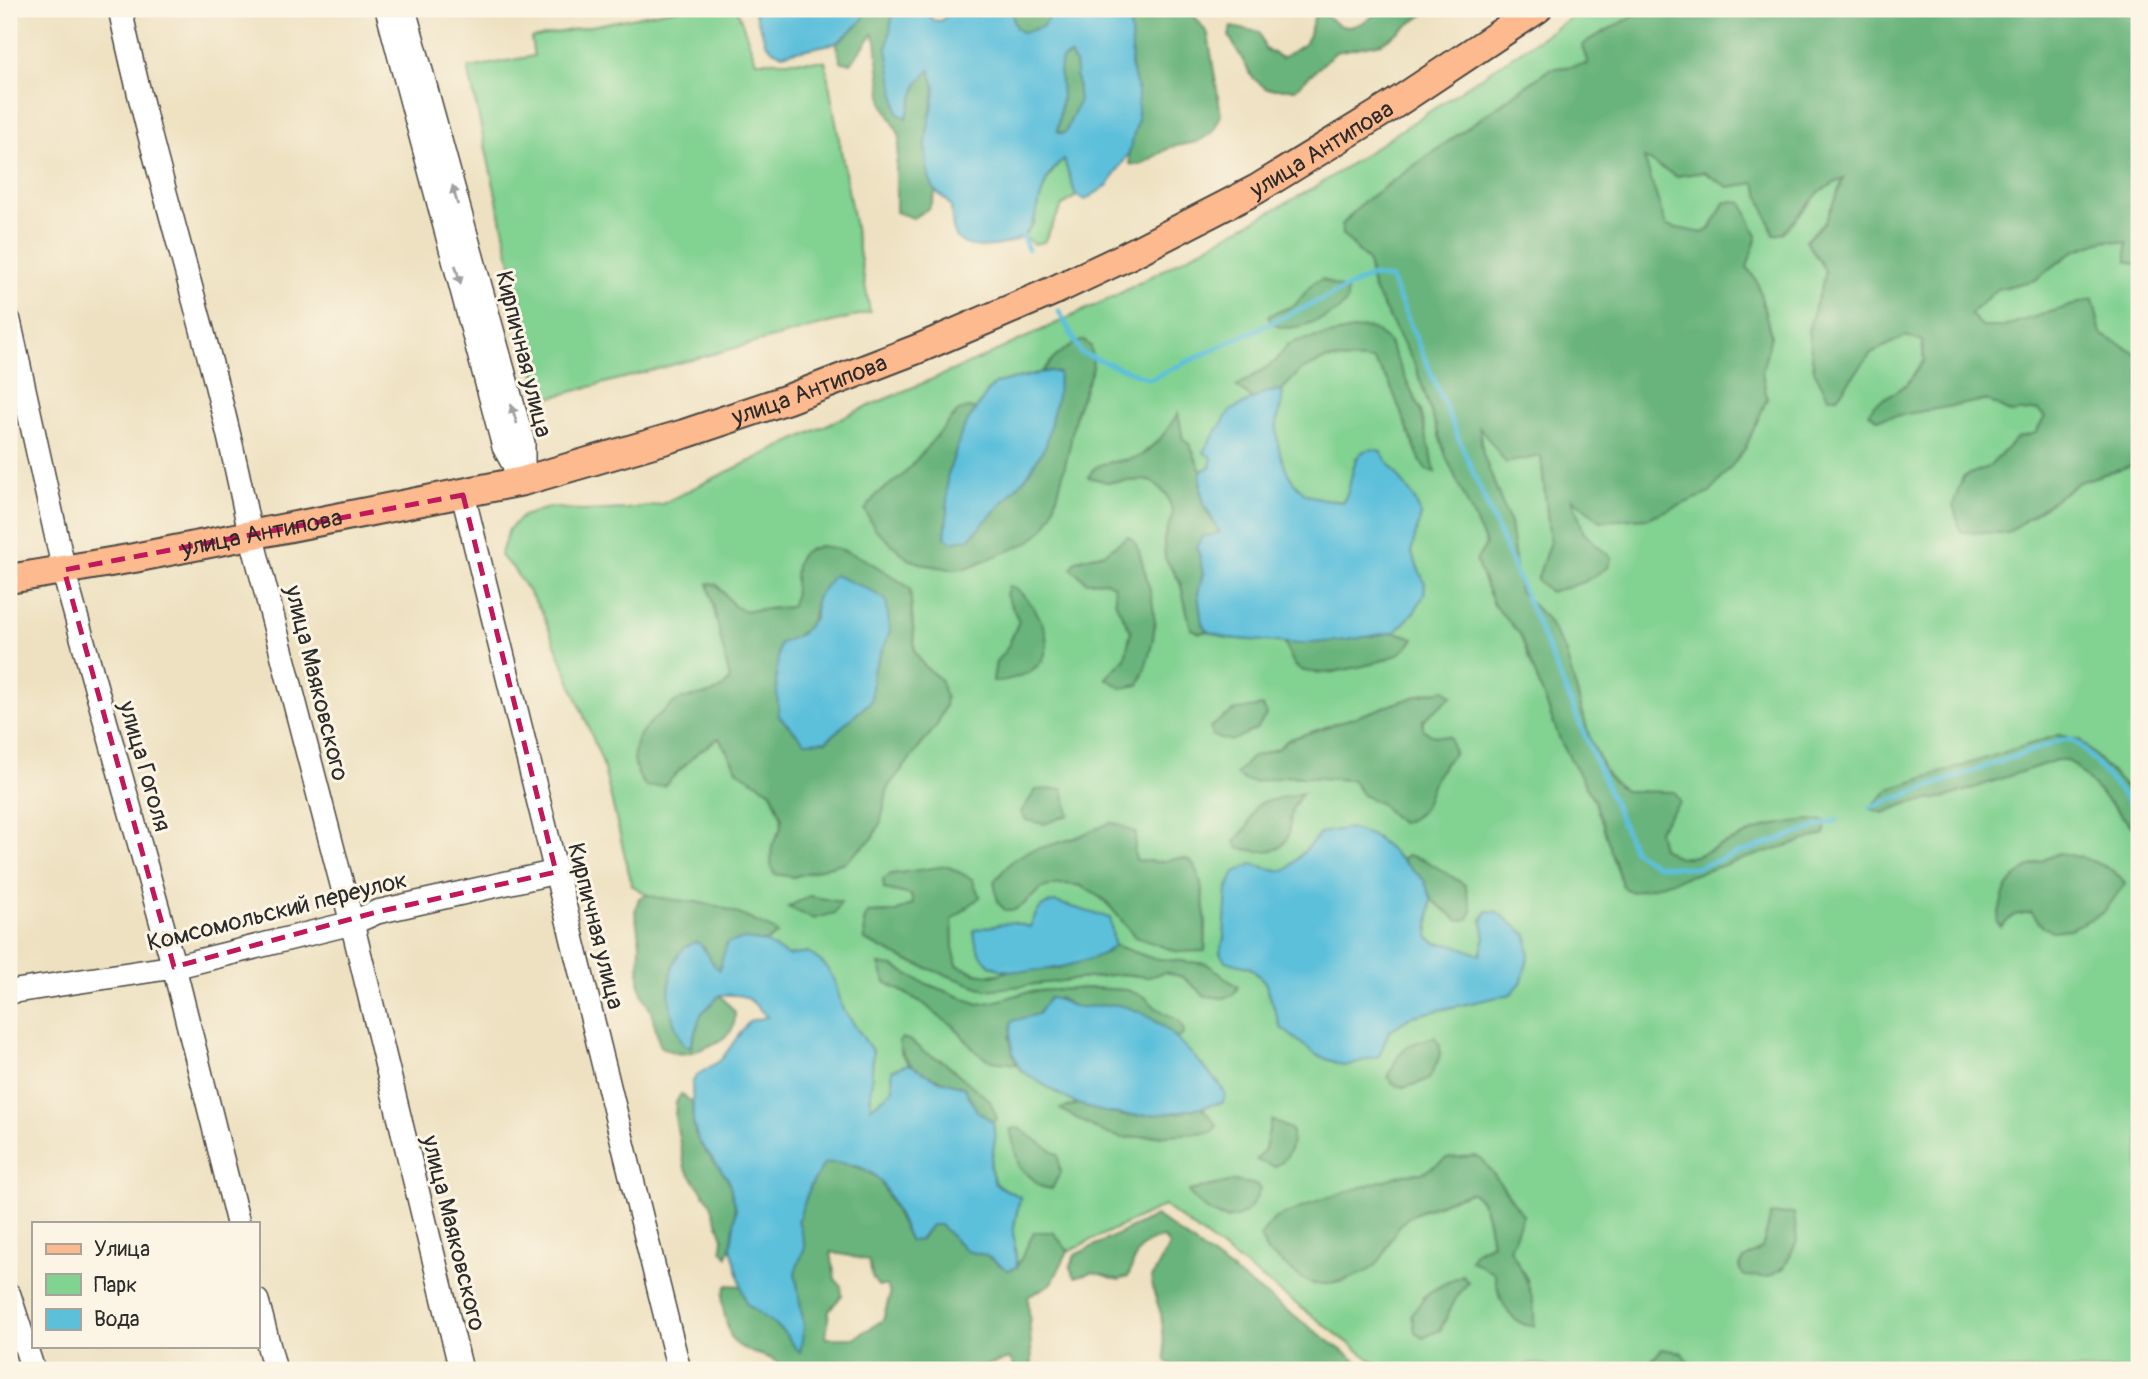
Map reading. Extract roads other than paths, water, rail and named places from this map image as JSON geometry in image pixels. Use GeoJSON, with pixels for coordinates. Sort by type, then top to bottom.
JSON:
{"type":"FeatureCollection","features":[{"type":"Feature","properties":{"kind":"main road","name":"улица Антипова"},"geometry":{"type":"LineString","coordinates":[[9,579],[463,495],[523,481],[684,434],[788,399],[920,348],[1053,291],[1257,189],[1390,107],[1537,9]]}},
{"type":"Feature","properties":{"kind":"street","name":"улица Маяковского"},"geometry":{"type":"LineString","coordinates":[[120,9],[352,923],[461,1370]]}},
{"type":"Feature","properties":{"kind":"street","name":"Кирпичная улица"},"geometry":{"type":"LineString","coordinates":[[387,9],[504,447],[523,481]]}},
{"type":"Feature","properties":{"kind":"street","name":"Кирпичная улица"},"geometry":{"type":"LineString","coordinates":[[404,9],[523,443],[523,481]]}},
{"type":"Feature","properties":{"kind":"street","name":"улица Гоголя"},"geometry":{"type":"LineString","coordinates":[[9,321],[64,570],[174,967],[237,1222]]}},
{"type":"Feature","properties":{"kind":"street","name":"Кирпичная улица"},"geometry":{"type":"LineString","coordinates":[[463,495],[679,1370]]}},
{"type":"Feature","properties":{"kind":"street","name":"Комсомольский переулок"},"geometry":{"type":"LineString","coordinates":[[9,992],[174,967],[352,923],[377,912],[556,872]]}},
{"type":"Feature","properties":{"kind":"street"},"geometry":{"type":"LineString","coordinates":[[9,1295],[33,1370]]}},
{"type":"Feature","properties":{"kind":"street"},"geometry":{"type":"LineString","coordinates":[[259,1309],[275,1370]]}},
{"type":"Feature","properties":{"kind":"water"},"geometry":{"type":"Polygon","coordinates":[[[753,9],[864,10],[863,19],[836,43],[782,54],[766,43],[753,9]]]}},
{"type":"Feature","properties":{"kind":"water"},"geometry":{"type":"Polygon","coordinates":[[[892,9],[928,9],[932,20],[941,21],[949,9],[1014,9],[1016,28],[1023,33],[1042,27],[1054,9],[1129,9],[1131,65],[1138,92],[1138,119],[1129,153],[1108,185],[1085,200],[1076,196],[1064,160],[1048,177],[1034,221],[1021,237],[1005,244],[984,247],[966,244],[959,239],[953,229],[950,205],[935,190],[927,170],[926,142],[935,90],[930,70],[918,83],[906,118],[898,114],[887,49],[892,9]],[[1070,55],[1062,59],[1060,68],[1062,97],[1057,131],[1062,134],[1066,131],[1079,101],[1075,63],[1070,55]]]}},
{"type":"Feature","properties":{"kind":"water"},"geometry":{"type":"Polygon","coordinates":[[[1050,371],[1059,373],[1058,391],[1046,445],[1026,477],[970,538],[952,542],[945,537],[947,478],[962,431],[996,383],[1050,371]]]}},
{"type":"Feature","properties":{"kind":"water"},"geometry":{"type":"Polygon","coordinates":[[[1282,390],[1277,423],[1280,451],[1287,471],[1305,493],[1343,502],[1357,458],[1362,452],[1369,450],[1380,451],[1414,498],[1421,515],[1411,552],[1425,584],[1424,595],[1415,611],[1395,632],[1300,644],[1226,638],[1208,631],[1202,623],[1198,594],[1203,573],[1197,546],[1202,537],[1220,533],[1202,497],[1201,471],[1210,467],[1212,458],[1203,452],[1230,411],[1264,393],[1282,390]]]}},
{"type":"Feature","properties":{"kind":"water"},"geometry":{"type":"Polygon","coordinates":[[[834,575],[866,588],[886,600],[890,632],[873,671],[871,701],[826,741],[805,742],[779,716],[776,680],[779,644],[801,634],[815,617],[816,598],[834,575]]]}},
{"type":"Feature","properties":{"kind":"water"},"geometry":{"type":"Polygon","coordinates":[[[1349,828],[1375,837],[1424,880],[1431,899],[1428,937],[1436,943],[1455,945],[1480,955],[1485,938],[1482,920],[1487,911],[1497,912],[1527,935],[1529,954],[1522,981],[1511,994],[1412,1016],[1389,1031],[1379,1056],[1345,1066],[1318,1056],[1281,1028],[1265,982],[1251,968],[1225,961],[1220,953],[1224,938],[1227,890],[1235,872],[1252,864],[1278,871],[1288,869],[1321,833],[1349,828]]]}},
{"type":"Feature","properties":{"kind":"water"},"geometry":{"type":"Polygon","coordinates":[[[1055,902],[1110,918],[1114,945],[1092,958],[1057,968],[1005,970],[985,961],[977,946],[974,930],[1012,922],[1030,927],[1042,907],[1055,902]]]}},
{"type":"Feature","properties":{"kind":"water"},"geometry":{"type":"Polygon","coordinates":[[[746,939],[765,942],[788,956],[808,952],[824,964],[834,979],[842,1007],[873,1052],[870,1108],[893,1090],[892,1070],[909,1064],[936,1079],[964,1087],[977,1111],[993,1122],[995,1140],[990,1167],[995,1184],[1020,1197],[1013,1232],[1017,1267],[1008,1270],[985,1255],[967,1251],[940,1225],[931,1225],[919,1240],[910,1241],[888,1195],[875,1176],[854,1165],[831,1163],[824,1164],[810,1187],[798,1220],[805,1247],[795,1272],[804,1327],[800,1353],[783,1331],[746,1303],[731,1247],[736,1209],[728,1179],[698,1140],[693,1122],[692,1083],[697,1075],[721,1060],[749,1021],[767,1017],[747,998],[720,995],[701,1014],[690,1047],[683,1044],[676,1028],[671,1008],[670,985],[674,963],[687,946],[697,942],[719,970],[727,943],[746,939]]]}},
{"type":"Feature","properties":{"kind":"water"},"geometry":{"type":"Polygon","coordinates":[[[1049,998],[1076,1007],[1118,1005],[1148,1017],[1175,1037],[1220,1085],[1225,1094],[1223,1102],[1151,1115],[1114,1114],[1078,1104],[1057,1093],[1022,1071],[1015,1059],[1011,1041],[1012,1021],[1038,1014],[1049,998]]]}},
{"type":"Feature","properties":{"kind":"waterway"},"geometry":{"type":"LineString","coordinates":[[1022,236],[1028,249]]}},
{"type":"Feature","properties":{"kind":"waterway"},"geometry":{"type":"LineString","coordinates":[[1059,311],[1081,353],[1150,379],[1372,276],[1391,279],[1634,851],[1655,865],[1695,868],[1837,820]]}},
{"type":"Feature","properties":{"kind":"waterway"},"geometry":{"type":"LineString","coordinates":[[1871,807],[2071,739],[2081,746],[2139,813]]}}]}
